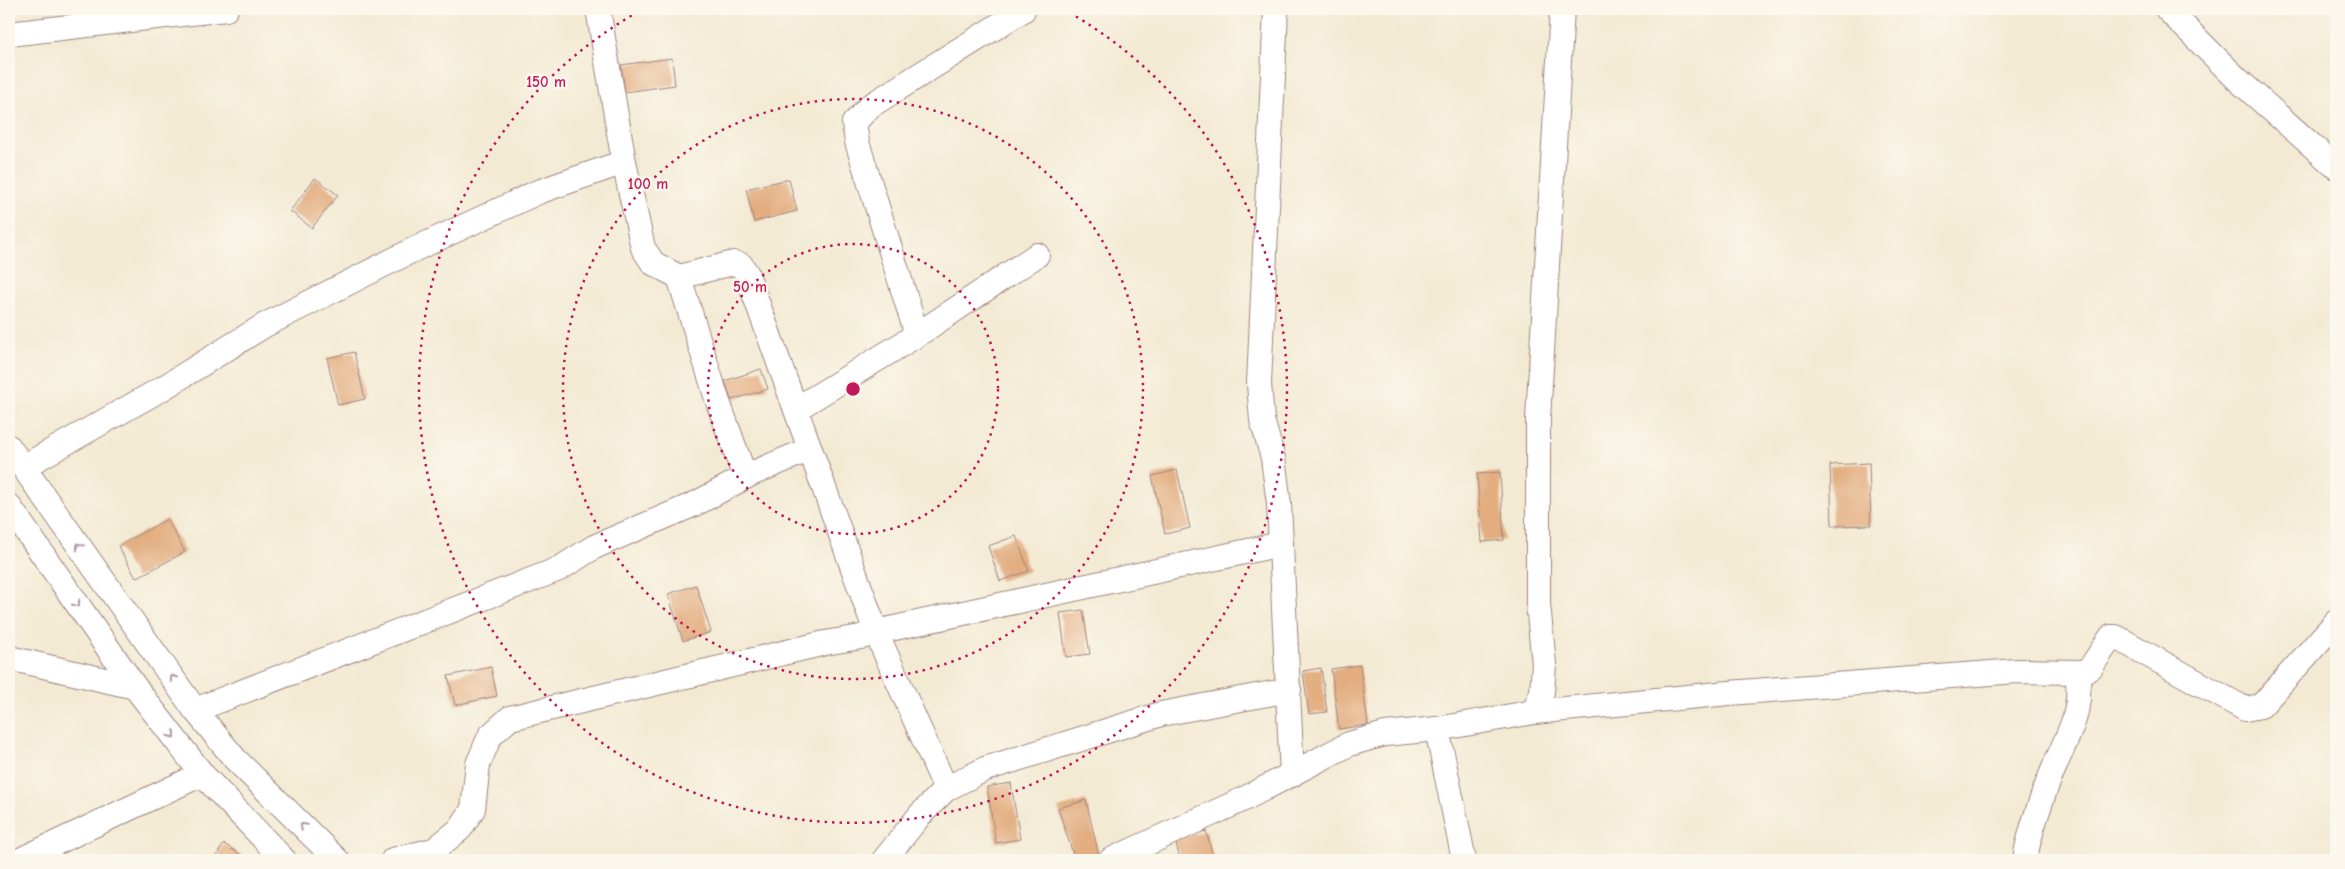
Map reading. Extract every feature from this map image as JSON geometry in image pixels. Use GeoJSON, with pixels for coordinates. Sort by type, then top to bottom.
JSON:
{"type":"FeatureCollection","features":[{"type":"Feature","properties":{"kind":"street"},"geometry":{"type":"LineString","coordinates":[[9,34],[226,9]]}},
{"type":"Feature","properties":{"kind":"street"},"geometry":{"type":"LineString","coordinates":[[598,9],[624,162],[643,248],[653,263],[679,277],[733,263],[741,265],[747,274],[876,632],[946,789]]}},
{"type":"Feature","properties":{"kind":"street"},"geometry":{"type":"LineString","coordinates":[[1276,9],[1259,384],[1262,420],[1273,458],[1281,544],[1290,690],[1292,775]]}},
{"type":"Feature","properties":{"kind":"street"},"geometry":{"type":"LineString","coordinates":[[1534,712],[1542,692],[1544,664],[1538,604],[1538,419],[1562,9]]}},
{"type":"Feature","properties":{"kind":"street"},"geometry":{"type":"LineString","coordinates":[[2167,9],[2237,79],[2336,167]]}},
{"type":"Feature","properties":{"kind":"street"},"geometry":{"type":"LineString","coordinates":[[917,335],[857,142],[854,123],[870,106],[1022,10]]}},
{"type":"Feature","properties":{"kind":"street"},"geometry":{"type":"LineString","coordinates":[[22,467],[163,388],[265,325],[413,250],[538,192],[624,162]]}},
{"type":"Feature","properties":{"kind":"street"},"geometry":{"type":"LineString","coordinates":[[796,409],[917,335],[1038,255]]}},
{"type":"Feature","properties":{"kind":"street"},"geometry":{"type":"LineString","coordinates":[[679,277],[717,398],[746,477]]}},
{"type":"Feature","properties":{"kind":"street"},"geometry":{"type":"LineString","coordinates":[[9,447],[195,710],[235,759],[338,860]]}},
{"type":"Feature","properties":{"kind":"street"},"geometry":{"type":"LineString","coordinates":[[195,710],[559,568],[594,547],[697,503],[746,477],[810,449]]}},
{"type":"Feature","properties":{"kind":"street"},"geometry":{"type":"LineString","coordinates":[[9,506],[134,687],[202,774],[284,860]]}},
{"type":"Feature","properties":{"kind":"street"},"geometry":{"type":"LineString","coordinates":[[393,860],[434,850],[460,829],[472,809],[478,764],[490,736],[510,718],[876,632],[1281,544]]}},
{"type":"Feature","properties":{"kind":"street"},"geometry":{"type":"LineString","coordinates":[[1111,860],[1292,775],[1349,744],[1385,734],[1437,729],[1534,712],[1945,675],[2017,671],[2084,672],[2090,667],[2108,639],[2116,637],[2244,709],[2262,706],[2336,622]]}},
{"type":"Feature","properties":{"kind":"street"},"geometry":{"type":"LineString","coordinates":[[9,658],[134,687]]}},
{"type":"Feature","properties":{"kind":"street"},"geometry":{"type":"LineString","coordinates":[[2025,860],[2053,770],[2075,720],[2080,694],[2077,672]]}},
{"type":"Feature","properties":{"kind":"street"},"geometry":{"type":"LineString","coordinates":[[884,860],[920,815],[946,789],[985,769],[1160,714],[1290,690]]}},
{"type":"Feature","properties":{"kind":"street"},"geometry":{"type":"LineString","coordinates":[[1437,729],[1464,860]]}},
{"type":"Feature","properties":{"kind":"street"},"geometry":{"type":"LineString","coordinates":[[20,860],[202,774]]}},
{"type":"Feature","properties":{"kind":"building"},"geometry":{"type":"Polygon","coordinates":[[[672,58],[675,85],[625,92],[621,65],[672,58]]]}},
{"type":"Feature","properties":{"kind":"building"},"geometry":{"type":"Polygon","coordinates":[[[315,178],[338,195],[312,228],[290,211],[315,178]]]}},
{"type":"Feature","properties":{"kind":"building"},"geometry":{"type":"Polygon","coordinates":[[[789,179],[797,211],[754,222],[746,189],[789,179]]]}},
{"type":"Feature","properties":{"kind":"building"},"geometry":{"type":"Polygon","coordinates":[[[354,352],[365,399],[338,405],[327,358],[354,352]]]}},
{"type":"Feature","properties":{"kind":"building"},"geometry":{"type":"Polygon","coordinates":[[[761,369],[768,389],[731,400],[725,381],[761,369]]]}},
{"type":"Feature","properties":{"kind":"building"},"geometry":{"type":"Polygon","coordinates":[[[1869,463],[1871,525],[1832,526],[1830,465],[1869,463]]]}},
{"type":"Feature","properties":{"kind":"building"},"geometry":{"type":"Polygon","coordinates":[[[1177,470],[1190,528],[1165,534],[1152,476],[1177,470]]]}},
{"type":"Feature","properties":{"kind":"building"},"geometry":{"type":"Polygon","coordinates":[[[1500,472],[1504,540],[1482,542],[1477,474],[1500,472]]]}},
{"type":"Feature","properties":{"kind":"building"},"geometry":{"type":"Polygon","coordinates":[[[167,519],[185,552],[136,578],[118,546],[167,519]]]}},
{"type":"Feature","properties":{"kind":"building"},"geometry":{"type":"Polygon","coordinates":[[[1016,536],[1029,571],[1000,581],[988,546],[1016,536]]]}},
{"type":"Feature","properties":{"kind":"building"},"geometry":{"type":"Polygon","coordinates":[[[696,585],[711,632],[683,641],[668,594],[696,585]]]}},
{"type":"Feature","properties":{"kind":"building"},"geometry":{"type":"Polygon","coordinates":[[[1083,610],[1090,654],[1066,657],[1060,613],[1083,610]]]}},
{"type":"Feature","properties":{"kind":"building"},"geometry":{"type":"Polygon","coordinates":[[[1360,665],[1368,725],[1339,729],[1331,669],[1360,665]]]}},
{"type":"Feature","properties":{"kind":"building"},"geometry":{"type":"Polygon","coordinates":[[[491,667],[497,696],[455,705],[448,676],[491,667]]]}},
{"type":"Feature","properties":{"kind":"building"},"geometry":{"type":"Polygon","coordinates":[[[1321,668],[1327,712],[1309,714],[1303,671],[1321,668]]]}},
{"type":"Feature","properties":{"kind":"building"},"geometry":{"type":"Polygon","coordinates":[[[1011,783],[1020,839],[996,843],[987,787],[1011,783]]]}},
{"type":"Feature","properties":{"kind":"building"},"geometry":{"type":"Polygon","coordinates":[[[1086,800],[1100,860],[1075,860],[1058,808],[1086,800]]]}},
{"type":"Feature","properties":{"kind":"building"},"geometry":{"type":"Polygon","coordinates":[[[1206,831],[1214,860],[1180,860],[1175,839],[1206,831]]]}},
{"type":"Feature","properties":{"kind":"building"},"geometry":{"type":"Polygon","coordinates":[[[224,844],[249,860],[213,860],[224,844]]]}}]}
